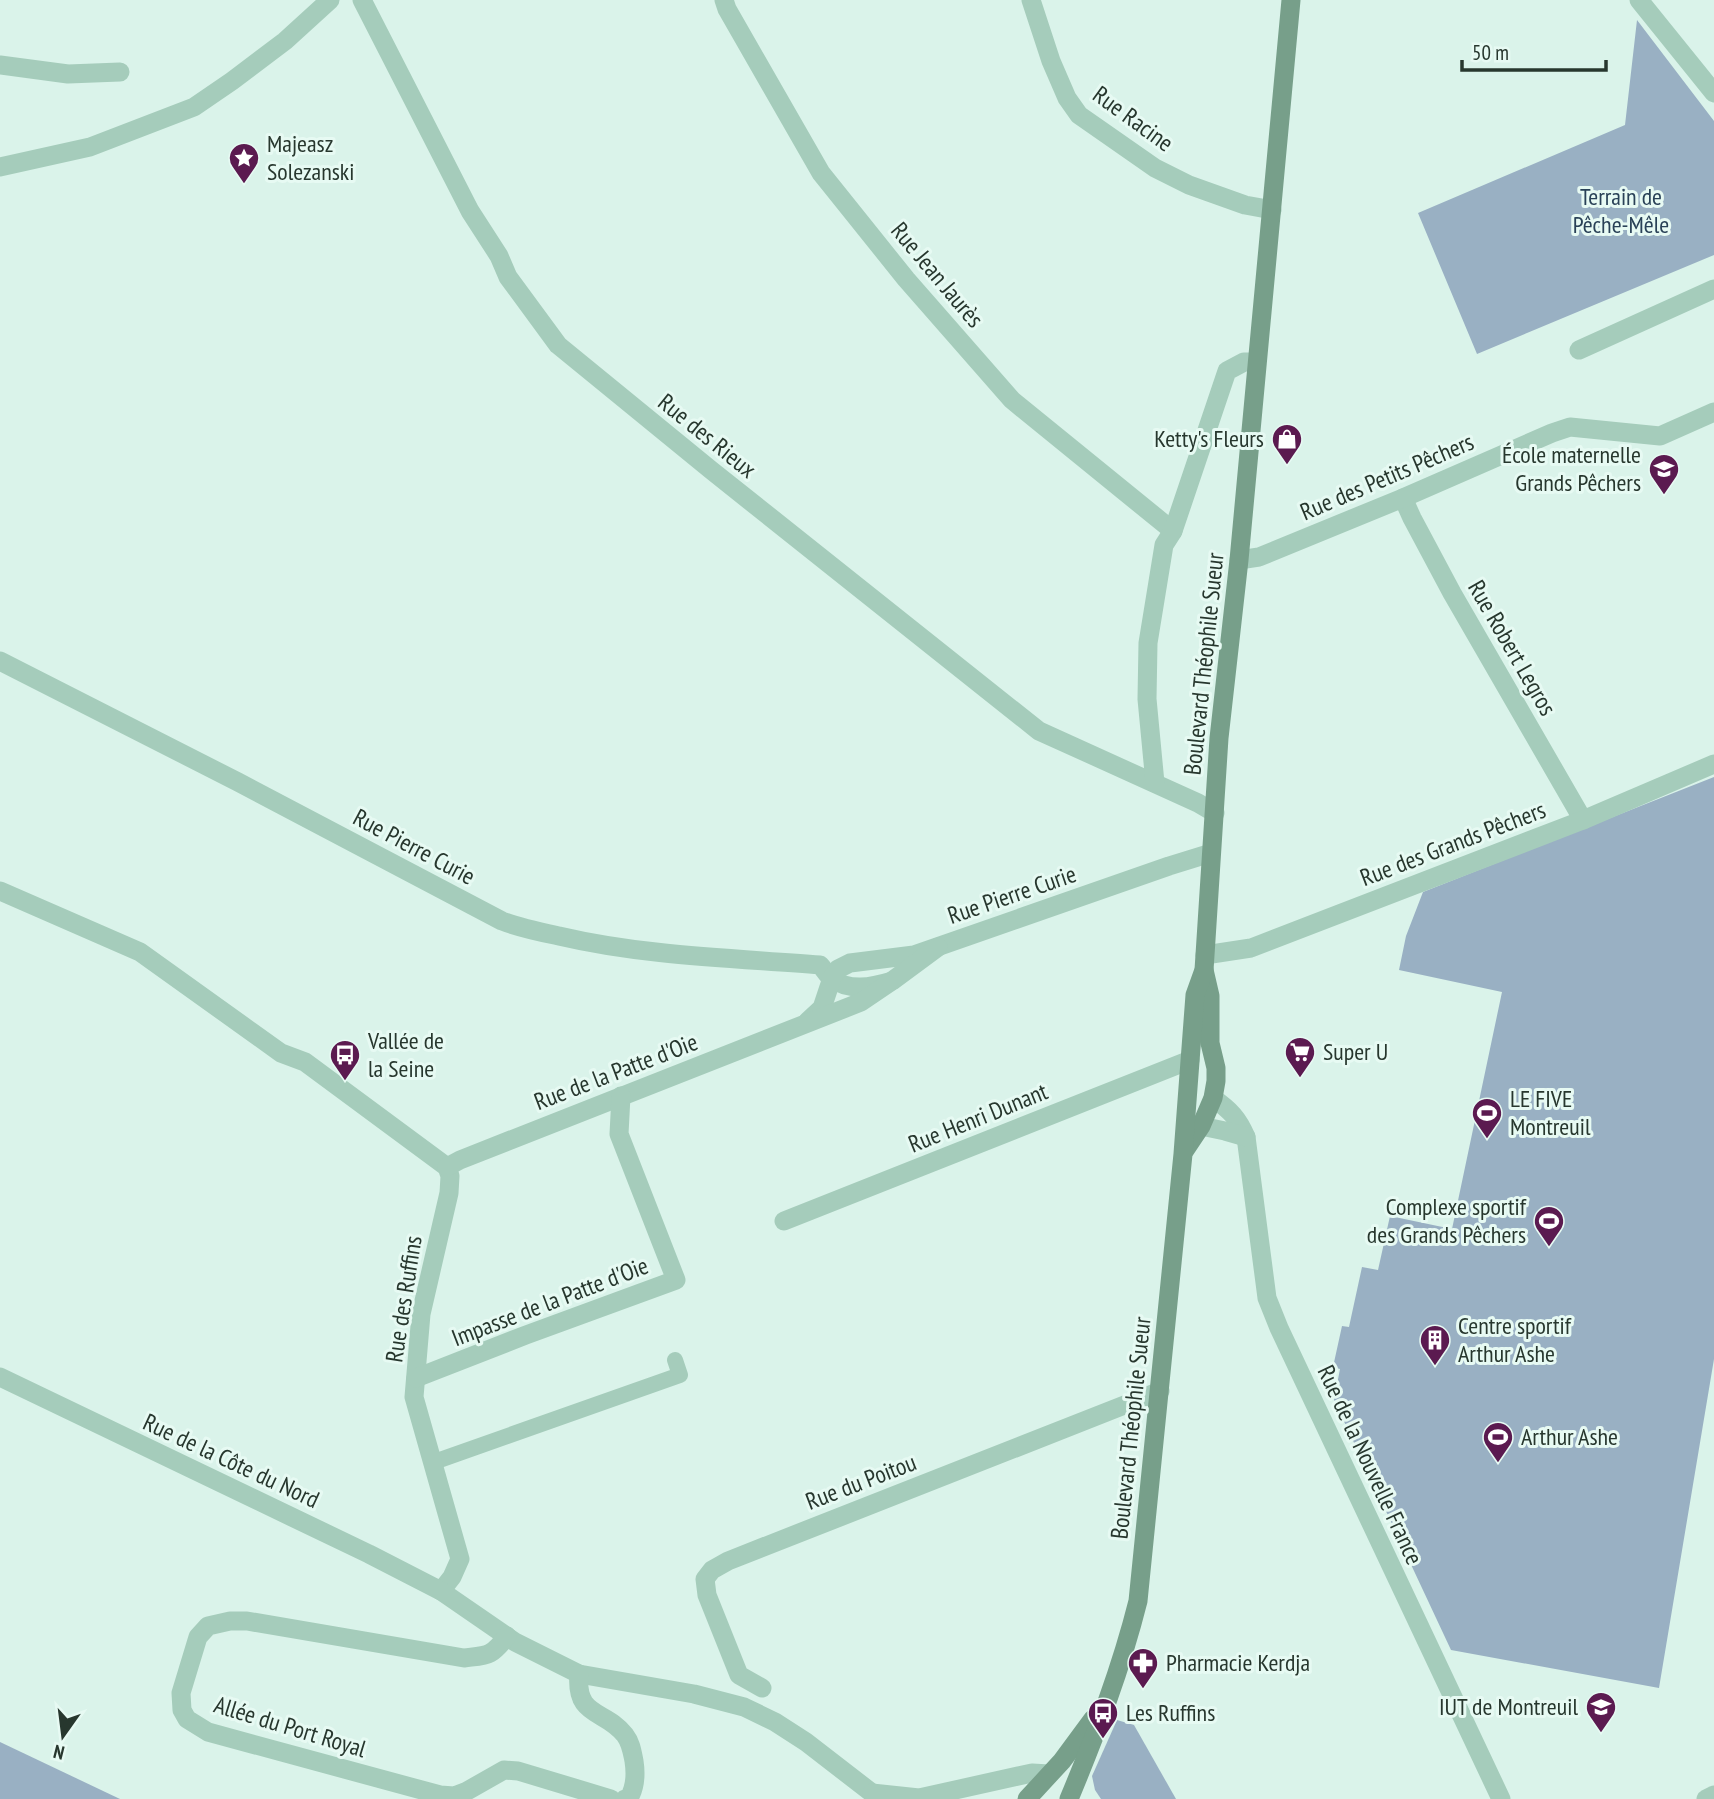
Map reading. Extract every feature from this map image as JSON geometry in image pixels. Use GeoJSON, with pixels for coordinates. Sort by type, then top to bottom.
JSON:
{"type":"FeatureCollection","features":[{"type":"Feature","properties":{"kind":"main road","name":"Boulevard Théophile Sueur"},"geometry":{"type":"LineString","coordinates":[[1073,1797],[1128,1640],[1138,1601],[1183,1154],[1195,995],[1204,963],[1219,738],[1239,560],[1291,0]]}},
{"type":"Feature","properties":{"kind":"main road","name":"Boulevard Théophile Sueur"},"geometry":{"type":"LineString","coordinates":[[1183,1154],[1201,1126],[1213,1098],[1216,1081],[1210,1043],[1210,996],[1204,963]]}},
{"type":"Feature","properties":{"kind":"main road","name":"Boulevard Théophile Sueur"},"geometry":{"type":"LineString","coordinates":[[1027,1799],[1071,1749],[1107,1702]]}},
{"type":"Feature","properties":{"kind":"main road"},"geometry":{"type":"LineString","coordinates":[[1049,1774],[1073,1797]]}},
{"type":"Feature","properties":{"kind":"street"},"geometry":{"type":"LineString","coordinates":[[0,167],[90,147],[194,107],[285,41],[330,0]]}},
{"type":"Feature","properties":{"kind":"street","name":"Rue des Rieux"},"geometry":{"type":"LineString","coordinates":[[362,0],[470,211],[499,256],[508,277],[558,345],[1039,731],[1155,783],[1214,813]]}},
{"type":"Feature","properties":{"kind":"street","name":"Rue Jean Jaurès"},"geometry":{"type":"LineString","coordinates":[[724,0],[821,173],[906,279],[1012,400],[1173,531]]}},
{"type":"Feature","properties":{"kind":"street","name":"Rue Racine"},"geometry":{"type":"LineString","coordinates":[[1031,0],[1051,61],[1067,98],[1079,115],[1155,168],[1189,186],[1245,205],[1272,210]]}},
{"type":"Feature","properties":{"kind":"street"},"geometry":{"type":"LineString","coordinates":[[1639,0],[1714,93]]}},
{"type":"Feature","properties":{"kind":"street"},"geometry":{"type":"LineString","coordinates":[[0,65],[68,74],[120,72]]}},
{"type":"Feature","properties":{"kind":"street"},"geometry":{"type":"LineString","coordinates":[[1579,350],[1714,289]]}},
{"type":"Feature","properties":{"kind":"street"},"geometry":{"type":"LineString","coordinates":[[1155,783],[1147,699],[1148,643],[1164,545],[1173,531],[1227,371],[1244,362],[1256,362]]}},
{"type":"Feature","properties":{"kind":"street","name":"Rue des Petits Pêchers"},"geometry":{"type":"LineString","coordinates":[[1239,560],[1256,559],[1570,427],[1660,436],[1714,412]]}},
{"type":"Feature","properties":{"kind":"street","name":"Rue Robert Legros"},"geometry":{"type":"LineString","coordinates":[[1403,498],[1452,593],[1583,820]]}},
{"type":"Feature","properties":{"kind":"street","name":"Rue Pierre Curie"},"geometry":{"type":"LineString","coordinates":[[0,661],[502,921],[600,946],[820,965],[832,978],[850,986],[871,987],[892,981]]}},
{"type":"Feature","properties":{"kind":"street","name":"Rue des Grands Pêchers"},"geometry":{"type":"LineString","coordinates":[[1204,963],[1251,948],[1583,820],[1714,764]]}},
{"type":"Feature","properties":{"kind":"street","name":"Rue Pierre Curie"},"geometry":{"type":"LineString","coordinates":[[832,978],[838,969],[850,963],[914,955],[1211,853]]}},
{"type":"Feature","properties":{"kind":"street"},"geometry":{"type":"LineString","coordinates":[[0,891],[140,952],[281,1053],[305,1062],[447,1167]]}},
{"type":"Feature","properties":{"kind":"street","name":"Rue de la Patte d'Oie"},"geometry":{"type":"LineString","coordinates":[[447,1167],[861,1002],[938,947]]}},
{"type":"Feature","properties":{"kind":"street"},"geometry":{"type":"LineString","coordinates":[[805,1024],[822,1007],[832,978]]}},
{"type":"Feature","properties":{"kind":"street","name":"Rue Henri Dunant"},"geometry":{"type":"LineString","coordinates":[[784,1222],[1190,1060]]}},
{"type":"Feature","properties":{"kind":"street","name":"Impasse de la Patte d'Oie"},"geometry":{"type":"LineString","coordinates":[[416,1378],[676,1280],[619,1134],[621,1096]]}},
{"type":"Feature","properties":{"kind":"street","name":"Rue de la Nouvelle France"},"geometry":{"type":"LineString","coordinates":[[1213,1098],[1240,1122],[1246,1137],[1267,1298],[1279,1328],[1501,1799]]}},
{"type":"Feature","properties":{"kind":"street"},"geometry":{"type":"LineString","coordinates":[[1201,1126],[1246,1137]]}},
{"type":"Feature","properties":{"kind":"street","name":"Rue des Ruffins"},"geometry":{"type":"LineString","coordinates":[[441,1591],[452,1577],[460,1559],[415,1397],[421,1314],[449,1193],[450,1176],[447,1167]]}},
{"type":"Feature","properties":{"kind":"street"},"geometry":{"type":"LineString","coordinates":[[434,1462],[680,1375],[675,1360]]}},
{"type":"Feature","properties":{"kind":"street","name":"Rue de la Côte du Nord"},"geometry":{"type":"LineString","coordinates":[[0,1377],[441,1591]]}},
{"type":"Feature","properties":{"kind":"street","name":"Rue du Poitou"},"geometry":{"type":"LineString","coordinates":[[762,1688],[740,1675],[707,1595],[705,1579],[712,1570],[728,1561],[1160,1391]]}},
{"type":"Feature","properties":{"kind":"street"},"geometry":{"type":"LineString","coordinates":[[441,1591],[514,1642],[579,1674],[694,1694],[744,1707],[775,1722],[806,1742],[874,1796],[919,1798],[1032,1773],[1049,1774]]}},
{"type":"Feature","properties":{"kind":"street","name":"Allée du Port Royal"},"geometry":{"type":"LineString","coordinates":[[507,1636],[489,1655],[464,1658],[247,1621],[230,1621],[208,1626],[198,1637],[181,1693],[182,1710],[187,1719],[208,1732],[440,1795],[454,1796],[485,1790],[505,1770],[518,1771],[611,1799]]}},
{"type":"Feature","properties":{"kind":"street"},"geometry":{"type":"LineString","coordinates":[[579,1674],[578,1687],[583,1701],[593,1712],[624,1734],[631,1746],[636,1773],[634,1789],[629,1798],[625,1799]]}},
{"type":"Feature","properties":{"kind":"street"},"geometry":{"type":"LineString","coordinates":[[1706,1799],[1714,1795]]}},
{"type":"Feature","properties":{"kind":"green space","name":"Terrain de Pêche-Mêle"},"geometry":{"type":"Polygon","coordinates":[[[1637,20],[1714,121],[1714,255],[1477,354],[1418,213],[1625,125],[1637,20]]]}},
{"type":"Feature","properties":{"kind":"green space","name":"Complexe sportif des Grands Pêchers"},"geometry":{"type":"Polygon","coordinates":[[[1714,777],[1714,1359],[1659,1688],[1451,1650],[1334,1400],[1340,1369],[1333,1367],[1342,1326],[1349,1327],[1362,1267],[1378,1270],[1390,1216],[1452,1229],[1502,992],[1399,970],[1406,936],[1423,892],[1714,777]]]}},
{"type":"Feature","properties":{"kind":"green space"},"geometry":{"type":"Polygon","coordinates":[[[1117,1720],[1134,1725],[1176,1799],[1101,1799],[1095,1790],[1092,1776],[1117,1720]]]}},
{"type":"Feature","properties":{"kind":"green space"},"geometry":{"type":"Polygon","coordinates":[[[0,1742],[120,1799],[0,1799],[0,1742]]]}},
{"type":"Feature","properties":{"kind":"place","name":"Majeasz Solezanski"},"geometry":{"type":"Point","coordinates":[244,185]}},
{"type":"Feature","properties":{"kind":"place","name":"Ketty's Fleurs"},"geometry":{"type":"Point","coordinates":[1287,466]}},
{"type":"Feature","properties":{"kind":"place","name":"École maternelle Grands Pêchers"},"geometry":{"type":"Point","coordinates":[1664,496]}},
{"type":"Feature","properties":{"kind":"place","name":"Super U"},"geometry":{"type":"Point","coordinates":[1300,1079]}},
{"type":"Feature","properties":{"kind":"place","name":"Vallée de la Seine"},"geometry":{"type":"Point","coordinates":[345,1082]}},
{"type":"Feature","properties":{"kind":"place","name":"LE FIVE Montreuil"},"geometry":{"type":"Point","coordinates":[1487,1140]}},
{"type":"Feature","properties":{"kind":"place","name":"Complexe sportif des Grands Pêchers"},"geometry":{"type":"Point","coordinates":[1549,1248]}},
{"type":"Feature","properties":{"kind":"place","name":"Centre sportif Arthur Ashe"},"geometry":{"type":"Point","coordinates":[1435,1367]}},
{"type":"Feature","properties":{"kind":"place","name":"Arthur Ashe"},"geometry":{"type":"Point","coordinates":[1498,1464]}},
{"type":"Feature","properties":{"kind":"place","name":"Pharmacie Kerdja"},"geometry":{"type":"Point","coordinates":[1143,1690]}},
{"type":"Feature","properties":{"kind":"place","name":"IUT de Montreuil"},"geometry":{"type":"Point","coordinates":[1601,1734]}},
{"type":"Feature","properties":{"kind":"place","name":"Les Ruffins"},"geometry":{"type":"Point","coordinates":[1103,1740]}}]}
